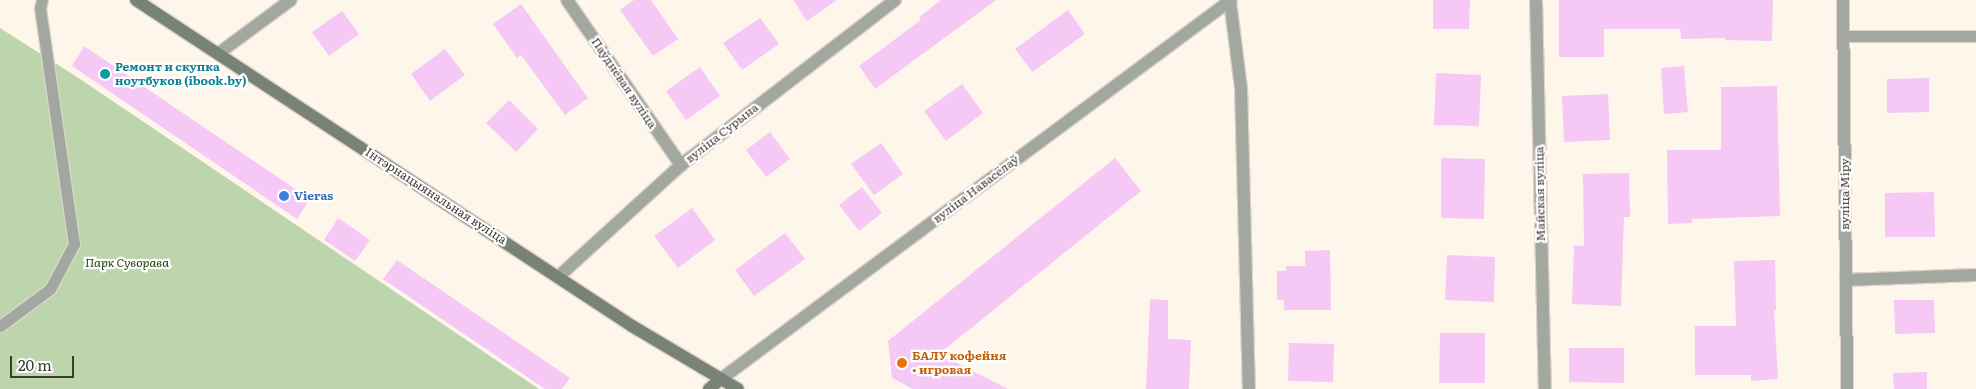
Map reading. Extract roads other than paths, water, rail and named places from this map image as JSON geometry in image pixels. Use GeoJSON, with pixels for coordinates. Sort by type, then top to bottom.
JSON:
{"type":"FeatureCollection","features":[{"type":"Feature","properties":{"kind":"main road","name":"Інтэрнацыянальная вуліца"},"geometry":{"type":"LineString","coordinates":[[136,0],[632,326],[738,389]]}},
{"type":"Feature","properties":{"kind":"main road"},"geometry":{"type":"LineString","coordinates":[[709,389],[721,379]]}},
{"type":"Feature","properties":{"kind":"street"},"geometry":{"type":"LineString","coordinates":[[219,53],[291,0]]}},
{"type":"Feature","properties":{"kind":"street","name":"вуліца Сурына"},"geometry":{"type":"LineString","coordinates":[[558,277],[681,165],[895,0]]}},
{"type":"Feature","properties":{"kind":"street"},"geometry":{"type":"LineString","coordinates":[[1230,0],[1242,88],[1249,389]]}},
{"type":"Feature","properties":{"kind":"street","name":"вуліца Навасёлаў"},"geometry":{"type":"LineString","coordinates":[[721,379],[1230,0]]}},
{"type":"Feature","properties":{"kind":"street","name":"Майская вуліца"},"geometry":{"type":"LineString","coordinates":[[1536,0],[1545,389]]}},
{"type":"Feature","properties":{"kind":"street","name":"вуліца Міру"},"geometry":{"type":"LineString","coordinates":[[1843,0],[1847,389]]}},
{"type":"Feature","properties":{"kind":"street","name":"Паўднёвая вуліца"},"geometry":{"type":"LineString","coordinates":[[572,2],[681,165]]}},
{"type":"Feature","properties":{"kind":"street"},"geometry":{"type":"LineString","coordinates":[[1846,280],[1976,275]]}},
{"type":"Feature","properties":{"kind":"lane"},"geometry":{"type":"LineString","coordinates":[[0,326],[50,289],[74,244],[40,8],[42,0]]}},
{"type":"Feature","properties":{"kind":"lane"},"geometry":{"type":"LineString","coordinates":[[1844,36],[1976,36]]}},
{"type":"Feature","properties":{"kind":"place","name":"Ремонт и скупка ноутбуков (ibook.by)"},"geometry":{"type":"Point","coordinates":[105,74]}},
{"type":"Feature","properties":{"kind":"place","name":"Vieras"},"geometry":{"type":"Point","coordinates":[284,196]}},
{"type":"Feature","properties":{"kind":"place","name":"БАЛУ кофейня • игровая"},"geometry":{"type":"Point","coordinates":[902,363]}},
{"type":"Feature","properties":{"kind":"park label","name":"Парк Суворава"},"geometry":{"type":"Point","coordinates":[127,263]}}]}
